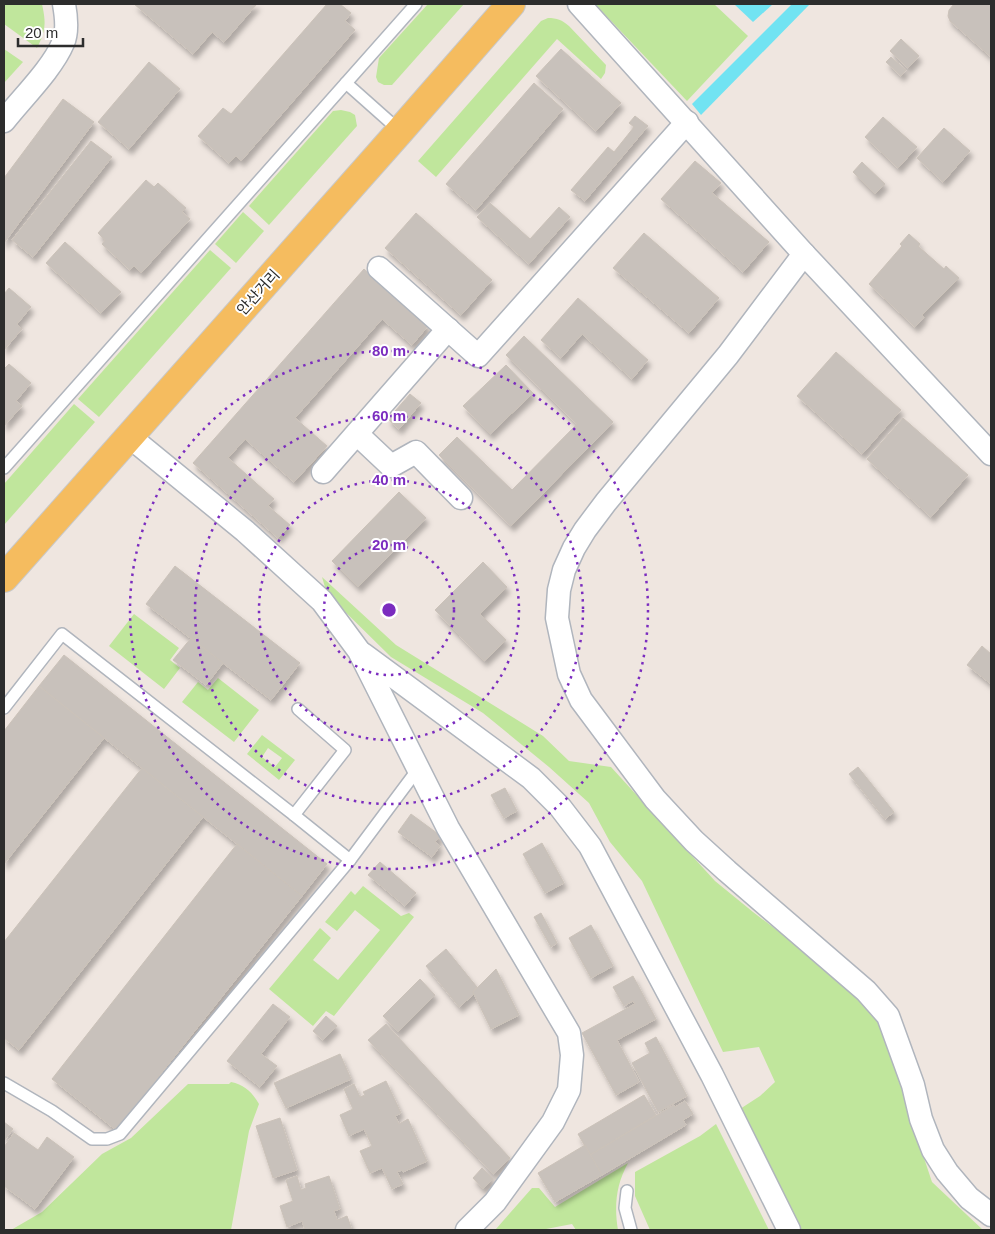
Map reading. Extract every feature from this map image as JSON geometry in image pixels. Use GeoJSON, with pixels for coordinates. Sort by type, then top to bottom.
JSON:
{"type":"FeatureCollection","features":[{"type":"Feature","properties":{"kind":"main road","name":"안산거리"},"geometry":{"type":"LineString","coordinates":[[4,577],[511,4]]}},
{"type":"Feature","properties":{"kind":"street"},"geometry":{"type":"LineString","coordinates":[[4,121],[52,63],[64,41],[66,14],[64,4]]}},
{"type":"Feature","properties":{"kind":"street"},"geometry":{"type":"LineString","coordinates":[[579,4],[804,254],[991,454]]}},
{"type":"Feature","properties":{"kind":"street"},"geometry":{"type":"LineString","coordinates":[[379,268],[478,356],[686,122]]}},
{"type":"Feature","properties":{"kind":"street"},"geometry":{"type":"LineString","coordinates":[[804,254],[728,355],[585,530],[564,570],[559,590],[557,618],[570,674],[581,700],[655,799],[694,841],[866,991],[888,1016],[908,1069],[921,1119],[933,1150],[947,1172],[969,1198],[991,1215]]}},
{"type":"Feature","properties":{"kind":"street"},"geometry":{"type":"LineString","coordinates":[[323,472],[448,329]]}},
{"type":"Feature","properties":{"kind":"street"},"geometry":{"type":"LineString","coordinates":[[357,434],[391,466],[416,452],[461,498]]}},
{"type":"Feature","properties":{"kind":"street"},"geometry":{"type":"LineString","coordinates":[[130,436],[246,531],[322,601],[359,651],[448,828],[569,1033],[572,1055],[569,1090],[553,1122],[495,1202],[473,1228]]}},
{"type":"Feature","properties":{"kind":"street"},"geometry":{"type":"LineString","coordinates":[[359,651],[531,778],[560,807],[590,846],[712,1075],[789,1230]]}},
{"type":"Feature","properties":{"kind":"lane"},"geometry":{"type":"LineString","coordinates":[[4,468],[416,4]]}},
{"type":"Feature","properties":{"kind":"lane"},"geometry":{"type":"LineString","coordinates":[[346,83],[400,131]]}},
{"type":"Feature","properties":{"kind":"lane"},"geometry":{"type":"LineString","coordinates":[[4,708],[62,634],[294,814],[350,860]]}},
{"type":"Feature","properties":{"kind":"lane"},"geometry":{"type":"LineString","coordinates":[[294,814],[345,750],[298,710]]}},
{"type":"Feature","properties":{"kind":"lane"},"geometry":{"type":"LineString","coordinates":[[4,1083],[52,1111],[92,1139],[107,1139],[120,1134],[350,860],[418,769]]}},
{"type":"Feature","properties":{"kind":"lane"},"geometry":{"type":"LineString","coordinates":[[627,1191],[625,1208],[630,1230]]}},
{"type":"Feature","properties":{"kind":"green space"},"geometry":{"type":"Polygon","coordinates":[[[4,4],[42,4],[44,26],[37,48],[4,24],[4,4]]]}},
{"type":"Feature","properties":{"kind":"green space"},"geometry":{"type":"Polygon","coordinates":[[[428,4],[464,4],[392,85],[384,85],[378,82],[376,77],[379,58],[428,4]]]}},
{"type":"Feature","properties":{"kind":"green space"},"geometry":{"type":"Polygon","coordinates":[[[595,4],[714,4],[748,36],[687,101],[595,4]]]}},
{"type":"Feature","properties":{"kind":"green space"},"geometry":{"type":"Polygon","coordinates":[[[554,18],[569,26],[606,65],[605,73],[601,79],[557,39],[436,177],[418,161],[541,21],[554,18]]]}},
{"type":"Feature","properties":{"kind":"green space"},"geometry":{"type":"Polygon","coordinates":[[[4,49],[23,62],[4,83],[4,49]]]}},
{"type":"Feature","properties":{"kind":"green space"},"geometry":{"type":"Polygon","coordinates":[[[341,110],[355,115],[357,126],[269,225],[249,206],[333,111],[341,110]]]}},
{"type":"Feature","properties":{"kind":"green space"},"geometry":{"type":"Polygon","coordinates":[[[243,212],[264,231],[236,263],[215,244],[243,212]]]}},
{"type":"Feature","properties":{"kind":"green space"},"geometry":{"type":"Polygon","coordinates":[[[210,250],[231,268],[99,417],[78,399],[210,250]]]}},
{"type":"Feature","properties":{"kind":"green space"},"geometry":{"type":"Polygon","coordinates":[[[74,404],[95,422],[4,525],[4,484],[74,404]]]}},
{"type":"Feature","properties":{"kind":"green space"},"geometry":{"type":"Polygon","coordinates":[[[322,577],[396,645],[543,736],[569,761],[611,767],[715,881],[841,979],[879,1020],[898,1064],[908,1110],[932,1182],[983,1230],[801,1230],[740,1109],[760,1096],[775,1082],[759,1047],[723,1052],[642,881],[610,842],[589,803],[549,767],[483,713],[391,657],[327,594],[322,577]]]}},
{"type":"Feature","properties":{"kind":"green space"},"geometry":{"type":"Polygon","coordinates":[[[134,614],[179,648],[170,660],[180,668],[164,689],[109,646],[134,614]]]}},
{"type":"Feature","properties":{"kind":"green space"},"geometry":{"type":"Polygon","coordinates":[[[218,678],[259,710],[234,742],[182,702],[198,682],[208,690],[218,678]]]}},
{"type":"Feature","properties":{"kind":"green space"},"geometry":{"type":"Polygon","coordinates":[[[262,735],[295,760],[279,780],[247,754],[262,735]],[[268,748],[262,757],[275,767],[282,758],[268,748]]]}},
{"type":"Feature","properties":{"kind":"green space"},"geometry":{"type":"Polygon","coordinates":[[[363,886],[401,916],[409,913],[414,917],[334,1016],[326,1011],[313,1026],[269,989],[320,928],[331,938],[313,960],[338,980],[380,930],[355,910],[337,931],[325,922],[351,891],[355,895],[363,886]]]}},
{"type":"Feature","properties":{"kind":"green space"},"geometry":{"type":"Polygon","coordinates":[[[231,1082],[248,1090],[259,1104],[249,1131],[231,1230],[11,1230],[42,1212],[102,1154],[131,1138],[188,1084],[229,1084],[231,1082]]]}},
{"type":"Feature","properties":{"kind":"green space"},"geometry":{"type":"Polygon","coordinates":[[[716,1124],[769,1230],[650,1230],[635,1196],[635,1172],[700,1136],[716,1124]]]}},
{"type":"Feature","properties":{"kind":"green space"},"geometry":{"type":"Polygon","coordinates":[[[628,1163],[621,1179],[617,1196],[618,1230],[576,1230],[572,1224],[541,1230],[496,1229],[532,1188],[539,1188],[555,1207],[628,1163]]]}},
{"type":"Feature","properties":{"kind":"water"},"geometry":{"type":"Polygon","coordinates":[[[734,4],[773,4],[753,22],[734,4]]]}},
{"type":"Feature","properties":{"kind":"water"},"geometry":{"type":"Polygon","coordinates":[[[792,4],[810,4],[701,115],[692,104],[792,4]]]}},
{"type":"Feature","properties":{"kind":"building"},"geometry":{"type":"Polygon","coordinates":[[[134,4],[257,4],[224,42],[212,32],[193,54],[134,4]]]}},
{"type":"Feature","properties":{"kind":"building"},"geometry":{"type":"Polygon","coordinates":[[[327,4],[340,4],[351,13],[345,21],[355,30],[241,161],[236,156],[229,163],[198,136],[223,108],[231,114],[327,4]]]}},
{"type":"Feature","properties":{"kind":"building"},"geometry":{"type":"Polygon","coordinates":[[[954,4],[991,4],[991,57],[950,21],[948,16],[949,10],[954,4]]]}},
{"type":"Feature","properties":{"kind":"building"},"geometry":{"type":"Polygon","coordinates":[[[901,39],[919,56],[908,68],[890,51],[901,39]]]}},
{"type":"Feature","properties":{"kind":"building"},"geometry":{"type":"Polygon","coordinates":[[[561,49],[621,103],[596,131],[536,76],[561,49]]]}},
{"type":"Feature","properties":{"kind":"building"},"geometry":{"type":"Polygon","coordinates":[[[891,57],[906,70],[901,76],[886,62],[891,57]]]}},
{"type":"Feature","properties":{"kind":"building"},"geometry":{"type":"Polygon","coordinates":[[[149,62],[180,89],[129,149],[98,122],[149,62]]]}},
{"type":"Feature","properties":{"kind":"building"},"geometry":{"type":"Polygon","coordinates":[[[534,83],[563,109],[476,210],[446,184],[534,83]]]}},
{"type":"Feature","properties":{"kind":"building"},"geometry":{"type":"Polygon","coordinates":[[[63,99],[94,122],[4,243],[4,178],[63,99]]]}},
{"type":"Feature","properties":{"kind":"building"},"geometry":{"type":"Polygon","coordinates":[[[635,116],[648,126],[585,201],[571,190],[608,147],[614,152],[634,127],[629,123],[635,116]]]}},
{"type":"Feature","properties":{"kind":"building"},"geometry":{"type":"Polygon","coordinates":[[[883,117],[917,147],[898,168],[865,137],[883,117]]]}},
{"type":"Feature","properties":{"kind":"building"},"geometry":{"type":"Polygon","coordinates":[[[944,128],[970,151],[943,182],[917,158],[944,128]]]}},
{"type":"Feature","properties":{"kind":"building"},"geometry":{"type":"Polygon","coordinates":[[[91,141],[112,157],[33,257],[12,240],[91,141]]]}},
{"type":"Feature","properties":{"kind":"building"},"geometry":{"type":"Polygon","coordinates":[[[695,161],[721,183],[712,193],[769,242],[743,272],[661,199],[695,161]]]}},
{"type":"Feature","properties":{"kind":"building"},"geometry":{"type":"Polygon","coordinates":[[[862,162],[885,184],[875,194],[853,172],[862,162]]]}},
{"type":"Feature","properties":{"kind":"building"},"geometry":{"type":"Polygon","coordinates":[[[146,180],[154,187],[158,183],[186,208],[182,212],[190,219],[141,273],[134,266],[130,270],[102,244],[105,240],[98,233],[146,180]]]}},
{"type":"Feature","properties":{"kind":"building"},"geometry":{"type":"Polygon","coordinates":[[[490,203],[530,239],[559,207],[570,217],[529,264],[477,217],[490,203]]]}},
{"type":"Feature","properties":{"kind":"building"},"geometry":{"type":"Polygon","coordinates":[[[416,213],[492,280],[461,315],[385,248],[416,213]]]}},
{"type":"Feature","properties":{"kind":"building"},"geometry":{"type":"Polygon","coordinates":[[[644,233],[719,298],[689,333],[613,268],[644,233]]]}},
{"type":"Feature","properties":{"kind":"building"},"geometry":{"type":"Polygon","coordinates":[[[909,234],[920,244],[918,246],[944,269],[946,266],[959,278],[922,315],[924,317],[915,327],[869,284],[902,246],[900,244],[909,234]]]}},
{"type":"Feature","properties":{"kind":"building"},"geometry":{"type":"Polygon","coordinates":[[[65,242],[121,292],[101,313],[46,263],[65,242]]]}},
{"type":"Feature","properties":{"kind":"building"},"geometry":{"type":"Polygon","coordinates":[[[364,269],[428,326],[412,345],[382,319],[295,418],[327,446],[294,482],[245,439],[228,458],[274,499],[268,506],[290,525],[278,538],[193,463],[364,269]]]}},
{"type":"Feature","properties":{"kind":"building"},"geometry":{"type":"Polygon","coordinates":[[[9,288],[31,307],[17,324],[22,329],[4,350],[4,294],[9,288]]]}},
{"type":"Feature","properties":{"kind":"building"},"geometry":{"type":"Polygon","coordinates":[[[578,298],[648,360],[632,379],[582,334],[561,358],[541,340],[578,298]]]}},
{"type":"Feature","properties":{"kind":"building"},"geometry":{"type":"Polygon","coordinates":[[[524,336],[613,422],[511,526],[439,455],[457,437],[512,490],[577,424],[506,355],[524,336]]]}},
{"type":"Feature","properties":{"kind":"building"},"geometry":{"type":"Polygon","coordinates":[[[836,352],[901,410],[862,454],[797,396],[836,352]]]}},
{"type":"Feature","properties":{"kind":"building"},"geometry":{"type":"Polygon","coordinates":[[[9,364],[31,383],[16,401],[22,406],[4,426],[4,369],[9,364]]]}},
{"type":"Feature","properties":{"kind":"building"},"geometry":{"type":"Polygon","coordinates":[[[506,365],[533,393],[490,434],[463,406],[506,365]]]}},
{"type":"Feature","properties":{"kind":"building"},"geometry":{"type":"Polygon","coordinates":[[[410,394],[421,403],[399,429],[388,419],[410,394]]]}},
{"type":"Feature","properties":{"kind":"building"},"geometry":{"type":"Polygon","coordinates":[[[903,418],[968,475],[931,517],[867,459],[903,418]]]}},
{"type":"Feature","properties":{"kind":"building"},"geometry":{"type":"Polygon","coordinates":[[[399,492],[426,518],[358,587],[332,561],[399,492]]]}},
{"type":"Feature","properties":{"kind":"building"},"geometry":{"type":"Polygon","coordinates":[[[483,562],[507,587],[480,614],[506,640],[484,661],[435,610],[483,562]]]}},
{"type":"Feature","properties":{"kind":"building"},"geometry":{"type":"Polygon","coordinates":[[[175,566],[300,663],[271,700],[146,604],[175,566]]]}},
{"type":"Feature","properties":{"kind":"building"},"geometry":{"type":"Polygon","coordinates":[[[191,638],[223,663],[206,685],[173,660],[191,638]]]}},
{"type":"Feature","properties":{"kind":"building"},"geometry":{"type":"Polygon","coordinates":[[[982,646],[991,654],[991,684],[967,665],[982,646]]]}},
{"type":"Feature","properties":{"kind":"building"},"geometry":{"type":"Polygon","coordinates":[[[64,655],[327,864],[302,896],[39,686],[64,655]]]}},
{"type":"Feature","properties":{"kind":"building"},"geometry":{"type":"Polygon","coordinates":[[[39,686],[104,738],[4,864],[4,731],[39,686]]]}},
{"type":"Feature","properties":{"kind":"building"},"geometry":{"type":"Polygon","coordinates":[[[858,767],[894,812],[885,819],[849,774],[858,767]]]}},
{"type":"Feature","properties":{"kind":"building"},"geometry":{"type":"Polygon","coordinates":[[[142,768],[203,817],[19,1050],[4,1038],[4,942],[142,768]]]}},
{"type":"Feature","properties":{"kind":"building"},"geometry":{"type":"Polygon","coordinates":[[[505,788],[517,811],[504,818],[491,795],[505,788]]]}},
{"type":"Feature","properties":{"kind":"building"},"geometry":{"type":"Polygon","coordinates":[[[411,814],[441,836],[435,842],[440,846],[432,857],[398,832],[411,814]]]}},
{"type":"Feature","properties":{"kind":"building"},"geometry":{"type":"Polygon","coordinates":[[[542,843],[564,883],[545,893],[523,854],[542,843]]]}},
{"type":"Feature","properties":{"kind":"building"},"geometry":{"type":"Polygon","coordinates":[[[237,844],[302,896],[116,1130],[52,1079],[237,844]]]}},
{"type":"Feature","properties":{"kind":"building"},"geometry":{"type":"Polygon","coordinates":[[[380,862],[416,893],[405,906],[368,875],[380,862]]]}},
{"type":"Feature","properties":{"kind":"building"},"geometry":{"type":"Polygon","coordinates":[[[541,913],[557,943],[551,947],[534,917],[541,913]]]}},
{"type":"Feature","properties":{"kind":"building"},"geometry":{"type":"Polygon","coordinates":[[[591,925],[613,966],[591,978],[569,938],[591,925]]]}},
{"type":"Feature","properties":{"kind":"building"},"geometry":{"type":"Polygon","coordinates":[[[446,949],[477,987],[473,992],[474,994],[459,1007],[426,966],[446,949]]]}},
{"type":"Feature","properties":{"kind":"building"},"geometry":{"type":"Polygon","coordinates":[[[496,969],[519,1015],[491,1029],[473,992],[496,969]]]}},
{"type":"Feature","properties":{"kind":"building"},"geometry":{"type":"Polygon","coordinates":[[[633,976],[656,1019],[617,1040],[639,1082],[616,1095],[582,1033],[635,1004],[633,1001],[624,1006],[613,987],[633,976]]]}},
{"type":"Feature","properties":{"kind":"building"},"geometry":{"type":"Polygon","coordinates":[[[420,979],[435,995],[398,1032],[383,1016],[420,979]]]}},
{"type":"Feature","properties":{"kind":"building"},"geometry":{"type":"Polygon","coordinates":[[[273,1004],[290,1017],[261,1054],[277,1066],[260,1087],[227,1061],[273,1004]]]}},
{"type":"Feature","properties":{"kind":"building"},"geometry":{"type":"Polygon","coordinates":[[[326,1016],[337,1026],[323,1040],[313,1031],[326,1016]]]}},
{"type":"Feature","properties":{"kind":"building"},"geometry":{"type":"Polygon","coordinates":[[[386,1024],[510,1158],[493,1174],[368,1040],[386,1024]]]}},
{"type":"Feature","properties":{"kind":"building"},"geometry":{"type":"Polygon","coordinates":[[[656,1037],[687,1096],[658,1112],[632,1063],[650,1053],[645,1043],[656,1037]]]}},
{"type":"Feature","properties":{"kind":"building"},"geometry":{"type":"Polygon","coordinates":[[[340,1054],[351,1079],[286,1108],[274,1083],[340,1054]]]}},
{"type":"Feature","properties":{"kind":"building"},"geometry":{"type":"Polygon","coordinates":[[[386,1081],[401,1113],[395,1116],[399,1124],[408,1119],[427,1161],[403,1172],[402,1170],[397,1172],[403,1184],[392,1189],[382,1168],[370,1173],[360,1151],[372,1146],[364,1129],[349,1136],[340,1115],[353,1109],[344,1089],[354,1084],[360,1097],[365,1095],[363,1092],[386,1081]]]}},
{"type":"Feature","properties":{"kind":"building"},"geometry":{"type":"Polygon","coordinates":[[[644,1095],[656,1115],[590,1155],[578,1134],[644,1095]]]}},
{"type":"Feature","properties":{"kind":"building"},"geometry":{"type":"Polygon","coordinates":[[[685,1101],[693,1114],[683,1120],[686,1125],[602,1175],[590,1155],[674,1105],[675,1107],[685,1101]]]}},
{"type":"Feature","properties":{"kind":"building"},"geometry":{"type":"Polygon","coordinates":[[[280,1118],[297,1170],[273,1178],[256,1126],[280,1118]]]}},
{"type":"Feature","properties":{"kind":"building"},"geometry":{"type":"Polygon","coordinates":[[[4,1122],[13,1129],[4,1141],[4,1122]]]}},
{"type":"Feature","properties":{"kind":"building"},"geometry":{"type":"Polygon","coordinates":[[[14,1133],[38,1150],[47,1137],[74,1157],[35,1209],[4,1186],[4,1147],[14,1133]]]}},
{"type":"Feature","properties":{"kind":"building"},"geometry":{"type":"Polygon","coordinates":[[[585,1145],[602,1175],[555,1202],[538,1173],[585,1145]]]}},
{"type":"Feature","properties":{"kind":"building"},"geometry":{"type":"Polygon","coordinates":[[[482,1168],[493,1179],[483,1189],[473,1178],[482,1168]]]}},
{"type":"Feature","properties":{"kind":"building"},"geometry":{"type":"Polygon","coordinates":[[[297,1176],[301,1190],[306,1188],[305,1184],[329,1176],[340,1209],[334,1211],[337,1220],[347,1216],[352,1230],[305,1230],[302,1221],[287,1227],[280,1206],[293,1201],[286,1180],[297,1176]]]}}]}
